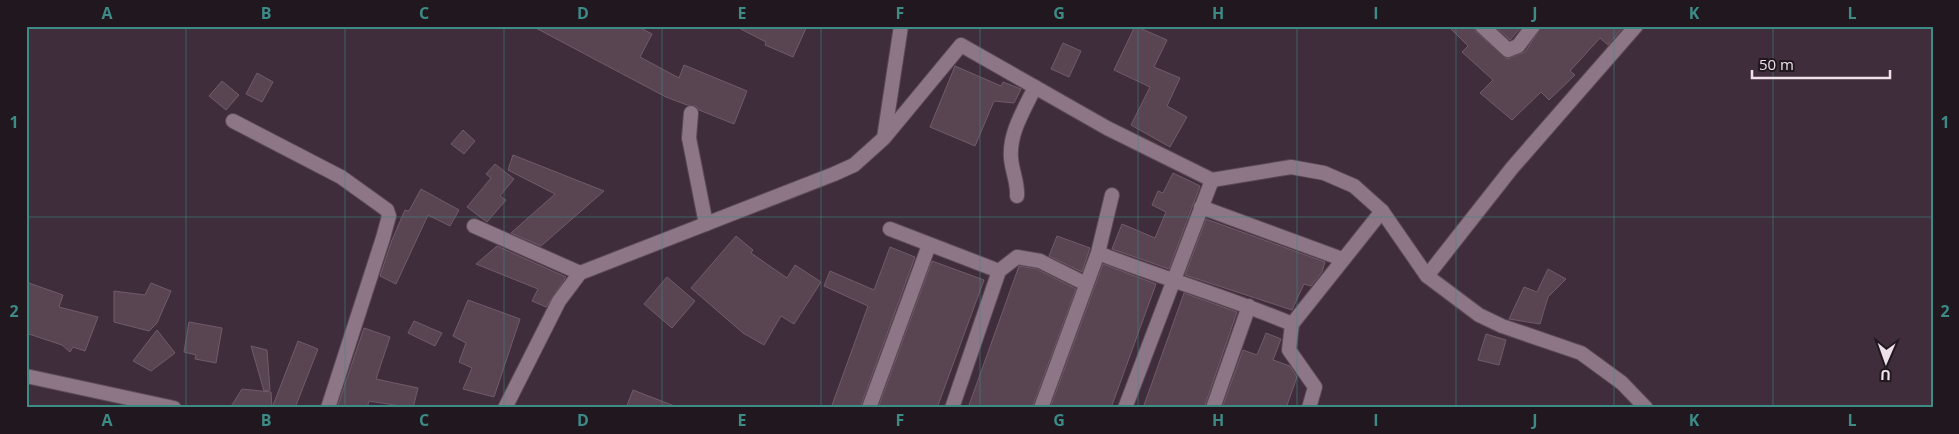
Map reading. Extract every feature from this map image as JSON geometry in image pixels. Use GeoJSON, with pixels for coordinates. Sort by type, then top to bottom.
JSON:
{"type":"FeatureCollection","features":[{"type":"Feature","properties":{"kind":"street"},"geometry":{"type":"LineString","coordinates":[[884,138],[901,26]]}},
{"type":"Feature","properties":{"kind":"street"},"geometry":{"type":"LineString","coordinates":[[1482,26],[1508,50],[1518,46],[1533,26]]}},
{"type":"Feature","properties":{"kind":"street"},"geometry":{"type":"LineString","coordinates":[[1426,276],[1512,168],[1636,26]]}},
{"type":"Feature","properties":{"kind":"street"},"geometry":{"type":"LineString","coordinates":[[505,408],[559,301],[580,273],[854,165],[884,138],[961,45],[1107,128],[1212,180],[1291,168],[1308,169],[1324,173],[1354,186],[1382,211],[1426,276],[1448,290],[1479,315],[1502,326],[1581,352],[1622,383],[1646,408]]}},
{"type":"Feature","properties":{"kind":"street"},"geometry":{"type":"LineString","coordinates":[[1017,196],[1018,185],[1012,169],[1012,144],[1017,125],[1035,88]]}},
{"type":"Feature","properties":{"kind":"street"},"geometry":{"type":"LineString","coordinates":[[691,113],[690,138],[706,224]]}},
{"type":"Feature","properties":{"kind":"street"},"geometry":{"type":"LineString","coordinates":[[232,121],[341,177],[387,210],[388,216],[383,238],[328,408]]}},
{"type":"Feature","properties":{"kind":"street"},"geometry":{"type":"LineString","coordinates":[[1125,408],[1212,180]]}},
{"type":"Feature","properties":{"kind":"street"},"geometry":{"type":"LineString","coordinates":[[1041,408],[1098,253],[1112,195]]}},
{"type":"Feature","properties":{"kind":"street"},"geometry":{"type":"LineString","coordinates":[[1201,208],[1342,259]]}},
{"type":"Feature","properties":{"kind":"street"},"geometry":{"type":"LineString","coordinates":[[1309,408],[1315,387],[1289,350],[1292,324],[1382,211]]}},
{"type":"Feature","properties":{"kind":"street"},"geometry":{"type":"LineString","coordinates":[[474,226],[580,273]]}},
{"type":"Feature","properties":{"kind":"street"},"geometry":{"type":"LineString","coordinates":[[890,229],[999,272]]}},
{"type":"Feature","properties":{"kind":"street"},"geometry":{"type":"LineString","coordinates":[[869,408],[929,245]]}},
{"type":"Feature","properties":{"kind":"street"},"geometry":{"type":"LineString","coordinates":[[1098,253],[1172,282],[1249,306],[1292,324]]}},
{"type":"Feature","properties":{"kind":"street"},"geometry":{"type":"LineString","coordinates":[[952,408],[999,272],[1017,257],[1040,261],[1086,284]]}},
{"type":"Feature","properties":{"kind":"street"},"geometry":{"type":"LineString","coordinates":[[1213,408],[1249,306]]}},
{"type":"Feature","properties":{"kind":"street"},"geometry":{"type":"LineString","coordinates":[[26,376],[174,408]]}},
{"type":"Feature","properties":{"kind":"building"},"geometry":{"type":"Polygon","coordinates":[[[532,26],[637,26],[652,34],[640,57],[679,78],[684,65],[747,91],[734,124],[699,110],[696,106],[687,105],[666,97],[532,26]]]}},
{"type":"Feature","properties":{"kind":"building"},"geometry":{"type":"Polygon","coordinates":[[[735,26],[807,26],[793,57],[765,45],[766,42],[735,26]]]}},
{"type":"Feature","properties":{"kind":"building"},"geometry":{"type":"Polygon","coordinates":[[[1135,26],[1167,40],[1154,67],[1180,78],[1167,106],[1187,117],[1170,147],[1131,125],[1150,87],[1114,70],[1135,26]]]}},
{"type":"Feature","properties":{"kind":"building"},"geometry":{"type":"Polygon","coordinates":[[[1448,26],[1473,26],[1476,32],[1507,59],[1525,52],[1542,26],[1624,26],[1608,45],[1600,38],[1570,71],[1575,75],[1549,100],[1541,92],[1512,120],[1480,93],[1493,80],[1462,52],[1468,46],[1448,26]]]}},
{"type":"Feature","properties":{"kind":"building"},"geometry":{"type":"Polygon","coordinates":[[[1495,26],[1522,26],[1510,40],[1495,26]]]}},
{"type":"Feature","properties":{"kind":"building"},"geometry":{"type":"Polygon","coordinates":[[[1063,43],[1081,51],[1069,77],[1051,69],[1063,43]]]}},
{"type":"Feature","properties":{"kind":"building"},"geometry":{"type":"Polygon","coordinates":[[[955,66],[1001,86],[1003,82],[1021,89],[1014,103],[994,101],[975,146],[930,127],[955,66]]]}},
{"type":"Feature","properties":{"kind":"building"},"geometry":{"type":"Polygon","coordinates":[[[257,73],[273,82],[262,102],[246,94],[257,73]]]}},
{"type":"Feature","properties":{"kind":"building"},"geometry":{"type":"Polygon","coordinates":[[[222,81],[239,95],[226,110],[209,96],[222,81]]]}},
{"type":"Feature","properties":{"kind":"building"},"geometry":{"type":"Polygon","coordinates":[[[463,130],[475,141],[464,154],[451,144],[463,130]]]}},
{"type":"Feature","properties":{"kind":"building"},"geometry":{"type":"Polygon","coordinates":[[[513,155],[604,191],[541,246],[511,233],[555,194],[508,170],[513,155]]]}},
{"type":"Feature","properties":{"kind":"building"},"geometry":{"type":"Polygon","coordinates":[[[495,164],[514,179],[500,196],[506,200],[487,222],[467,207],[491,178],[486,174],[495,164]]]}},
{"type":"Feature","properties":{"kind":"building"},"geometry":{"type":"Polygon","coordinates":[[[1173,173],[1200,186],[1169,269],[1112,249],[1122,224],[1155,238],[1166,212],[1152,205],[1158,191],[1163,193],[1173,173]]]}},
{"type":"Feature","properties":{"kind":"building"},"geometry":{"type":"Polygon","coordinates":[[[421,189],[459,210],[450,226],[428,215],[396,284],[380,276],[392,240],[405,210],[409,211],[421,189]]]}},
{"type":"Feature","properties":{"kind":"building"},"geometry":{"type":"Polygon","coordinates":[[[1206,219],[1325,262],[1322,272],[1311,286],[1304,284],[1292,310],[1185,275],[1206,219]]]}},
{"type":"Feature","properties":{"kind":"building"},"geometry":{"type":"Polygon","coordinates":[[[736,236],[753,250],[751,253],[787,278],[795,265],[821,282],[794,324],[781,316],[764,345],[743,333],[691,288],[736,236]]]}},
{"type":"Feature","properties":{"kind":"building"},"geometry":{"type":"Polygon","coordinates":[[[1057,236],[1090,248],[1082,272],[1049,256],[1057,236]]]}},
{"type":"Feature","properties":{"kind":"building"},"geometry":{"type":"Polygon","coordinates":[[[497,246],[566,277],[546,307],[532,301],[538,289],[476,264],[497,246]]]}},
{"type":"Feature","properties":{"kind":"building"},"geometry":{"type":"Polygon","coordinates":[[[890,247],[915,257],[860,408],[831,408],[868,306],[824,286],[830,271],[874,290],[890,247]]]}},
{"type":"Feature","properties":{"kind":"building"},"geometry":{"type":"Polygon","coordinates":[[[932,261],[984,280],[937,408],[878,408],[932,261]]]}},
{"type":"Feature","properties":{"kind":"building"},"geometry":{"type":"Polygon","coordinates":[[[1103,264],[1156,284],[1111,408],[1050,408],[1103,264]]]}},
{"type":"Feature","properties":{"kind":"building"},"geometry":{"type":"Polygon","coordinates":[[[1019,266],[1037,269],[1076,289],[1032,408],[968,408],[1019,266]]]}},
{"type":"Feature","properties":{"kind":"building"},"geometry":{"type":"Polygon","coordinates":[[[1548,269],[1566,279],[1548,297],[1540,324],[1509,319],[1524,287],[1537,292],[1548,269]]]}},
{"type":"Feature","properties":{"kind":"building"},"geometry":{"type":"Polygon","coordinates":[[[667,277],[695,301],[672,328],[644,304],[667,277]]]}},
{"type":"Feature","properties":{"kind":"building"},"geometry":{"type":"Polygon","coordinates":[[[26,282],[63,295],[59,307],[98,317],[85,351],[73,347],[70,352],[62,345],[26,333],[26,282]]]}},
{"type":"Feature","properties":{"kind":"building"},"geometry":{"type":"Polygon","coordinates":[[[151,283],[171,291],[157,323],[149,331],[114,322],[114,291],[145,295],[151,283]]]}},
{"type":"Feature","properties":{"kind":"building"},"geometry":{"type":"Polygon","coordinates":[[[1184,293],[1237,312],[1204,408],[1143,408],[1184,293]]]}},
{"type":"Feature","properties":{"kind":"building"},"geometry":{"type":"Polygon","coordinates":[[[468,300],[520,319],[494,397],[463,389],[472,368],[459,362],[466,343],[453,336],[468,300]]]}},
{"type":"Feature","properties":{"kind":"building"},"geometry":{"type":"Polygon","coordinates":[[[414,321],[442,333],[435,346],[408,333],[414,321]]]}},
{"type":"Feature","properties":{"kind":"building"},"geometry":{"type":"Polygon","coordinates":[[[189,322],[222,328],[216,363],[195,359],[196,355],[184,352],[189,322]]]}},
{"type":"Feature","properties":{"kind":"building"},"geometry":{"type":"Polygon","coordinates":[[[364,328],[390,337],[376,379],[418,388],[413,408],[369,401],[367,408],[337,408],[364,328]]]}},
{"type":"Feature","properties":{"kind":"building"},"geometry":{"type":"Polygon","coordinates":[[[157,330],[175,353],[151,371],[133,361],[157,330]]]}},
{"type":"Feature","properties":{"kind":"building"},"geometry":{"type":"Polygon","coordinates":[[[1266,333],[1281,339],[1273,360],[1290,366],[1297,377],[1286,408],[1222,408],[1243,350],[1257,355],[1266,333]]]}},
{"type":"Feature","properties":{"kind":"building"},"geometry":{"type":"Polygon","coordinates":[[[1486,334],[1506,340],[1499,365],[1478,360],[1486,334]]]}},
{"type":"Feature","properties":{"kind":"building"},"geometry":{"type":"Polygon","coordinates":[[[298,341],[318,349],[295,408],[272,408],[298,341]]]}},
{"type":"Feature","properties":{"kind":"building"},"geometry":{"type":"Polygon","coordinates":[[[251,346],[267,350],[270,390],[264,391],[251,346]]]}},
{"type":"Feature","properties":{"kind":"building"},"geometry":{"type":"Polygon","coordinates":[[[242,389],[271,392],[272,408],[230,408],[242,389]]]}},
{"type":"Feature","properties":{"kind":"building"},"geometry":{"type":"Polygon","coordinates":[[[633,390],[677,407],[677,408],[626,408],[633,390]]]}}]}
